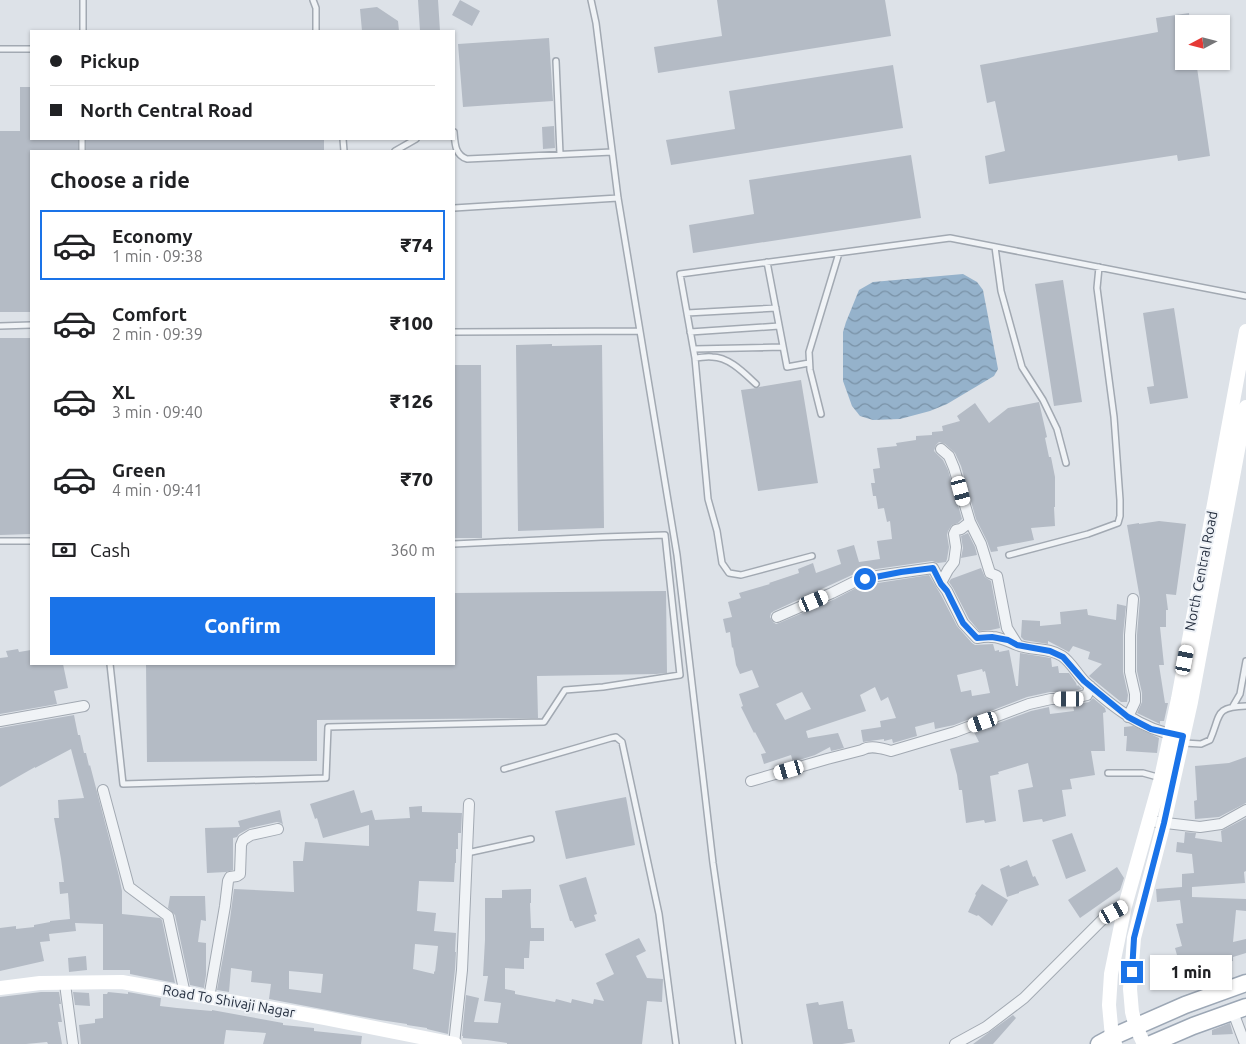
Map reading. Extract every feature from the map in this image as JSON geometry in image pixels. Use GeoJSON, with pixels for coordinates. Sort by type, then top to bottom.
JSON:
{"type":"FeatureCollection","features":[{"type":"Feature","properties":{"kind":"main road","name":"North Central Road"},"geometry":{"type":"LineString","coordinates":[[1144,1044],[1132,1012],[1130,989],[1134,938],[1164,823],[1246,332]]}},
{"type":"Feature","properties":{"kind":"main road","name":"North Central Road"},"geometry":{"type":"LineString","coordinates":[[1109,1042],[1111,974],[1125,906],[1162,778],[1178,738],[1192,692],[1246,407]]}},
{"type":"Feature","properties":{"kind":"main road","name":"Road To Shivaji Nagar"},"geometry":{"type":"LineString","coordinates":[[0,988],[40,984],[122,982],[317,1016],[455,1044]]}},
{"type":"Feature","properties":{"kind":"main road"},"geometry":{"type":"LineString","coordinates":[[1109,1042],[1136,1026],[1185,1005],[1246,983]]}},
{"type":"Feature","properties":{"kind":"main road"},"geometry":{"type":"LineString","coordinates":[[1151,1044],[1239,1009]]}},
{"type":"Feature","properties":{"kind":"street"},"geometry":{"type":"LineString","coordinates":[[941,449],[948,456],[954,468],[970,522],[981,544],[990,573],[997,576],[1007,628],[1017,645]]}},
{"type":"Feature","properties":{"kind":"street"},"geometry":{"type":"LineString","coordinates":[[941,584],[954,562],[956,547],[954,534],[956,530],[961,529],[970,522]]}},
{"type":"Feature","properties":{"kind":"street"},"geometry":{"type":"LineString","coordinates":[[777,617],[854,582],[877,576],[933,568],[963,623],[977,638],[992,637],[1008,640],[1017,645],[1050,651],[1063,657],[1090,686],[1128,717],[1151,729],[1178,738]]}},
{"type":"Feature","properties":{"kind":"street"},"geometry":{"type":"LineString","coordinates":[[1128,717],[1135,702],[1130,672],[1130,635],[1133,599]]}},
{"type":"Feature","properties":{"kind":"street"},"geometry":{"type":"LineString","coordinates":[[751,781],[866,748],[880,747],[891,751],[955,732],[1029,704],[1051,699],[1069,699],[1087,694],[1090,686]]}},
{"type":"Feature","properties":{"kind":"street"},"geometry":{"type":"LineString","coordinates":[[0,721],[84,706]]}},
{"type":"Feature","properties":{"kind":"street"},"geometry":{"type":"LineString","coordinates":[[103,790],[129,887],[168,916],[185,994]]}},
{"type":"Feature","properties":{"kind":"street"},"geometry":{"type":"LineString","coordinates":[[455,1044],[462,970],[469,804]]}},
{"type":"Feature","properties":{"kind":"street"},"geometry":{"type":"LineString","coordinates":[[1149,821],[1200,827],[1221,824],[1246,810]]}},
{"type":"Feature","properties":{"kind":"street"},"geometry":{"type":"LineString","coordinates":[[209,998],[228,881],[230,877],[240,874],[241,845],[243,840],[252,834],[278,829]]}},
{"type":"Feature","properties":{"kind":"street"},"geometry":{"type":"LineString","coordinates":[[955,1044],[986,1027],[1024,998],[1103,919],[1125,906]]}},
{"type":"Feature","properties":{"kind":"street"},"geometry":{"type":"LineString","coordinates":[[65,984],[73,1044]]}},
{"type":"Feature","properties":{"kind":"street"},"geometry":{"type":"LineString","coordinates":[[1239,1009],[1245,1044]]}},
{"type":"Feature","properties":{"kind":"lane"},"geometry":{"type":"LineString","coordinates":[[83,0],[83,30]]}},
{"type":"Feature","properties":{"kind":"lane"},"geometry":{"type":"LineString","coordinates":[[313,0],[316,8],[316,30]]}},
{"type":"Feature","properties":{"kind":"lane"},"geometry":{"type":"LineString","coordinates":[[591,0],[596,23],[618,198],[677,556],[712,863],[739,1044]]}},
{"type":"Feature","properties":{"kind":"lane"},"geometry":{"type":"LineString","coordinates":[[0,49],[30,49]]}},
{"type":"Feature","properties":{"kind":"lane"},"geometry":{"type":"LineString","coordinates":[[556,61],[560,154]]}},
{"type":"Feature","properties":{"kind":"lane"},"geometry":{"type":"LineString","coordinates":[[397,150],[414,140]]}},
{"type":"Feature","properties":{"kind":"lane"},"geometry":{"type":"LineString","coordinates":[[455,140],[458,153],[462,158],[467,159],[612,152]]}},
{"type":"Feature","properties":{"kind":"lane"},"geometry":{"type":"LineString","coordinates":[[455,208],[618,198]]}},
{"type":"Feature","properties":{"kind":"lane"},"geometry":{"type":"LineString","coordinates":[[812,556],[741,575],[729,572],[722,563],[717,531],[708,499],[694,349],[680,274],[950,238],[1246,296]]}},
{"type":"Feature","properties":{"kind":"lane"},"geometry":{"type":"LineString","coordinates":[[995,246],[1001,291],[1022,367],[1043,400],[1057,429],[1066,463]]}},
{"type":"Feature","properties":{"kind":"lane"},"geometry":{"type":"LineString","coordinates":[[821,414],[810,370],[809,352],[839,252]]}},
{"type":"Feature","properties":{"kind":"lane"},"geometry":{"type":"LineString","coordinates":[[767,262],[787,367],[809,363]]}},
{"type":"Feature","properties":{"kind":"lane"},"geometry":{"type":"LineString","coordinates":[[1009,555],[1088,534],[1118,523],[1120,516],[1114,417],[1097,288],[1099,267]]}},
{"type":"Feature","properties":{"kind":"lane"},"geometry":{"type":"LineString","coordinates":[[687,313],[776,308]]}},
{"type":"Feature","properties":{"kind":"lane"},"geometry":{"type":"LineString","coordinates":[[0,326],[30,325]]}},
{"type":"Feature","properties":{"kind":"lane"},"geometry":{"type":"LineString","coordinates":[[690,332],[779,326]]}},
{"type":"Feature","properties":{"kind":"lane"},"geometry":{"type":"LineString","coordinates":[[455,332],[640,331]]}},
{"type":"Feature","properties":{"kind":"lane"},"geometry":{"type":"LineString","coordinates":[[694,349],[783,347]]}},
{"type":"Feature","properties":{"kind":"lane"},"geometry":{"type":"LineString","coordinates":[[695,358],[713,356],[727,361],[756,384]]}},
{"type":"Feature","properties":{"kind":"lane"},"geometry":{"type":"LineString","coordinates":[[110,665],[123,784],[326,778],[328,727],[544,722],[565,690],[680,675],[664,535],[455,544]]}},
{"type":"Feature","properties":{"kind":"lane"},"geometry":{"type":"LineString","coordinates":[[0,541],[30,541]]}},
{"type":"Feature","properties":{"kind":"lane"},"geometry":{"type":"LineString","coordinates":[[1234,706],[1240,694],[1246,661]]}},
{"type":"Feature","properties":{"kind":"lane"},"geometry":{"type":"LineString","coordinates":[[1178,738],[1201,744],[1210,740],[1220,714],[1226,708],[1246,706]]}},
{"type":"Feature","properties":{"kind":"lane"},"geometry":{"type":"LineString","coordinates":[[504,770],[611,738],[616,737],[622,742],[659,914],[676,1044]]}},
{"type":"Feature","properties":{"kind":"lane"},"geometry":{"type":"LineString","coordinates":[[1108,773],[1143,773],[1162,778]]}},
{"type":"Feature","properties":{"kind":"lane"},"geometry":{"type":"LineString","coordinates":[[467,853],[531,839]]}},
{"type":"Feature","properties":{"kind":"water"},"geometry":{"type":"Polygon","coordinates":[[[963,274],[977,282],[983,290],[998,369],[994,376],[947,404],[930,411],[900,419],[873,420],[860,416],[852,406],[843,381],[843,332],[859,290],[873,282],[963,274]]]}},
{"type":"Feature","properties":{"kind":"building"},"geometry":{"type":"Polygon","coordinates":[[[418,0],[438,0],[440,30],[420,30],[418,0]]]}},
{"type":"Feature","properties":{"kind":"building"},"geometry":{"type":"Polygon","coordinates":[[[460,0],[480,11],[472,26],[452,15],[460,0]]]}},
{"type":"Feature","properties":{"kind":"building"},"geometry":{"type":"Polygon","coordinates":[[[717,0],[885,0],[891,36],[658,73],[654,47],[722,36],[717,0]]]}},
{"type":"Feature","properties":{"kind":"building"},"geometry":{"type":"Polygon","coordinates":[[[377,7],[398,21],[399,30],[362,30],[360,9],[377,7]]]}},
{"type":"Feature","properties":{"kind":"building"},"geometry":{"type":"Polygon","coordinates":[[[1175,15],[1175,70],[1197,70],[1210,156],[1178,161],[1177,155],[989,184],[985,156],[1005,151],[995,101],[987,103],[980,65],[1158,32],[1156,18],[1175,15]]]}},
{"type":"Feature","properties":{"kind":"building"},"geometry":{"type":"Polygon","coordinates":[[[549,38],[553,101],[463,107],[458,44],[549,38]]]}},
{"type":"Feature","properties":{"kind":"building"},"geometry":{"type":"Polygon","coordinates":[[[893,65],[903,128],[671,165],[666,140],[735,129],[729,91],[893,65]]]}},
{"type":"Feature","properties":{"kind":"building"},"geometry":{"type":"Polygon","coordinates":[[[20,87],[30,87],[30,140],[78,140],[78,150],[30,150],[30,312],[0,312],[0,131],[20,131],[20,87]]]}},
{"type":"Feature","properties":{"kind":"building"},"geometry":{"type":"Polygon","coordinates":[[[554,126],[555,148],[543,149],[542,127],[554,126]]]}},
{"type":"Feature","properties":{"kind":"building"},"geometry":{"type":"Polygon","coordinates":[[[86,140],[324,140],[324,150],[86,150],[86,140]]]}},
{"type":"Feature","properties":{"kind":"building"},"geometry":{"type":"Polygon","coordinates":[[[911,155],[921,218],[693,253],[689,225],[754,214],[749,180],[911,155]]]}},
{"type":"Feature","properties":{"kind":"building"},"geometry":{"type":"Polygon","coordinates":[[[1063,280],[1082,402],[1054,406],[1035,284],[1063,280]]]}},
{"type":"Feature","properties":{"kind":"building"},"geometry":{"type":"Polygon","coordinates":[[[1174,308],[1188,398],[1150,404],[1147,387],[1154,386],[1143,313],[1174,308]]]}},
{"type":"Feature","properties":{"kind":"building"},"geometry":{"type":"Polygon","coordinates":[[[0,338],[30,338],[30,534],[0,535],[0,338]]]}},
{"type":"Feature","properties":{"kind":"building"},"geometry":{"type":"Polygon","coordinates":[[[552,344],[552,346],[602,345],[604,528],[518,531],[516,345],[552,344]]]}},
{"type":"Feature","properties":{"kind":"building"},"geometry":{"type":"Polygon","coordinates":[[[455,365],[481,365],[482,538],[455,538],[455,365]]]}},
{"type":"Feature","properties":{"kind":"building"},"geometry":{"type":"Polygon","coordinates":[[[801,380],[818,483],[758,491],[741,390],[801,380]]]}},
{"type":"Feature","properties":{"kind":"building"},"geometry":{"type":"Polygon","coordinates":[[[1039,402],[1047,437],[1045,438],[1049,457],[1051,457],[1055,477],[1055,526],[1031,528],[1034,540],[997,547],[998,551],[991,552],[976,519],[961,466],[955,453],[945,444],[939,442],[934,451],[943,460],[948,470],[962,519],[952,525],[948,531],[949,547],[946,562],[938,563],[932,561],[876,569],[852,575],[774,611],[770,617],[776,624],[856,588],[929,575],[957,626],[972,643],[975,645],[993,644],[995,651],[999,650],[999,652],[1009,650],[1016,686],[1018,686],[1020,653],[1051,658],[1052,667],[1058,666],[1059,673],[1069,673],[1077,686],[1082,689],[1068,692],[1050,692],[1027,697],[954,725],[935,729],[934,722],[915,727],[917,736],[893,743],[892,739],[863,742],[861,730],[881,727],[880,721],[896,718],[888,697],[881,701],[875,687],[860,695],[866,711],[806,731],[808,738],[838,733],[844,748],[831,751],[830,747],[815,755],[793,762],[791,755],[764,764],[761,754],[766,753],[741,707],[743,706],[739,694],[759,687],[752,670],[740,674],[736,665],[730,632],[726,633],[723,619],[732,617],[728,602],[741,598],[739,593],[799,573],[798,569],[813,563],[816,573],[841,564],[837,550],[854,545],[859,562],[880,559],[877,541],[892,539],[890,521],[887,522],[884,508],[878,509],[876,496],[873,496],[871,483],[875,483],[873,469],[880,468],[877,448],[897,446],[896,443],[916,440],[916,436],[932,435],[932,432],[943,431],[942,426],[960,421],[957,416],[975,403],[989,423],[1008,408],[1039,402]],[[982,669],[957,675],[961,692],[971,690],[972,696],[990,693],[985,671],[983,672],[982,669]],[[802,692],[776,704],[785,720],[811,709],[802,692]]]}},
{"type":"Feature","properties":{"kind":"building"},"geometry":{"type":"Polygon","coordinates":[[[1159,521],[1186,524],[1176,595],[1166,594],[1168,610],[1166,610],[1166,627],[1160,627],[1164,665],[1159,665],[1165,703],[1168,703],[1164,721],[1160,721],[1160,724],[1137,713],[1142,702],[1137,671],[1140,599],[1127,525],[1159,521]]]}},
{"type":"Feature","properties":{"kind":"building"},"geometry":{"type":"Polygon","coordinates":[[[968,533],[977,555],[961,558],[963,548],[961,536],[968,533]]]}},
{"type":"Feature","properties":{"kind":"building"},"geometry":{"type":"Polygon","coordinates":[[[981,568],[985,577],[991,581],[1000,628],[979,631],[969,619],[949,582],[951,579],[981,568]]]}},
{"type":"Feature","properties":{"kind":"building"},"geometry":{"type":"Polygon","coordinates":[[[666,591],[667,673],[537,676],[538,718],[317,720],[317,761],[147,762],[146,665],[455,665],[455,593],[666,591]]]}},
{"type":"Feature","properties":{"kind":"building"},"geometry":{"type":"Polygon","coordinates":[[[1117,604],[1126,606],[1123,635],[1123,672],[1128,695],[1127,702],[1121,702],[1089,676],[1102,664],[1088,659],[1090,652],[1073,646],[1069,652],[1048,641],[1048,644],[1024,640],[1021,637],[1022,620],[1040,621],[1040,626],[1061,624],[1060,612],[1087,609],[1088,615],[1116,620],[1117,604]]]}},
{"type":"Feature","properties":{"kind":"building"},"geometry":{"type":"Polygon","coordinates":[[[18,649],[19,652],[30,650],[30,665],[63,665],[68,688],[54,691],[57,704],[0,714],[0,658],[8,657],[6,651],[18,649]]]}},
{"type":"Feature","properties":{"kind":"building"},"geometry":{"type":"Polygon","coordinates":[[[1093,698],[1105,708],[1106,712],[1103,713],[1105,751],[1091,751],[1095,775],[1070,779],[1072,789],[1062,790],[1066,816],[1043,822],[1042,819],[1023,822],[1018,790],[1033,787],[1028,763],[990,776],[996,821],[985,823],[984,820],[966,823],[962,790],[959,790],[950,749],[979,742],[974,732],[1031,711],[1049,707],[1050,714],[1074,711],[1073,705],[1089,702],[1093,698]]]}},
{"type":"Feature","properties":{"kind":"building"},"geometry":{"type":"Polygon","coordinates":[[[74,715],[78,735],[80,735],[84,753],[86,753],[90,765],[119,876],[122,891],[122,914],[160,918],[162,920],[175,983],[130,974],[130,970],[103,970],[103,924],[75,923],[76,931],[49,934],[50,941],[40,942],[44,961],[0,971],[0,928],[16,926],[16,929],[34,927],[34,925],[50,921],[70,919],[68,893],[60,894],[59,882],[64,882],[54,818],[59,818],[58,800],[84,798],[71,749],[0,787],[0,728],[74,715]]]}},
{"type":"Feature","properties":{"kind":"building"},"geometry":{"type":"Polygon","coordinates":[[[1133,726],[1159,738],[1157,753],[1126,751],[1127,736],[1124,736],[1124,727],[1133,726]]]}},
{"type":"Feature","properties":{"kind":"building"},"geometry":{"type":"Polygon","coordinates":[[[1246,757],[1246,803],[1219,817],[1195,819],[1194,801],[1197,800],[1195,766],[1229,763],[1246,757]]]}},
{"type":"Feature","properties":{"kind":"building"},"geometry":{"type":"Polygon","coordinates":[[[354,790],[361,813],[372,810],[375,820],[410,818],[409,807],[422,806],[422,812],[462,813],[461,833],[458,833],[458,849],[456,849],[454,882],[419,881],[417,911],[436,913],[434,931],[456,933],[455,969],[448,1034],[407,1024],[269,999],[271,984],[251,982],[252,971],[231,968],[229,992],[217,990],[234,889],[294,892],[293,861],[303,861],[305,842],[369,846],[369,825],[323,838],[317,818],[315,819],[310,804],[354,790]],[[415,944],[413,969],[434,974],[438,946],[415,944]],[[289,971],[289,989],[321,993],[323,974],[289,971]]]}},
{"type":"Feature","properties":{"kind":"building"},"geometry":{"type":"Polygon","coordinates":[[[626,797],[635,845],[566,859],[555,811],[626,797]]]}},
{"type":"Feature","properties":{"kind":"building"},"geometry":{"type":"Polygon","coordinates":[[[280,810],[283,825],[277,822],[250,828],[233,838],[233,870],[207,873],[205,828],[240,827],[238,821],[280,810]]]}},
{"type":"Feature","properties":{"kind":"building"},"geometry":{"type":"Polygon","coordinates":[[[1246,818],[1245,883],[1192,887],[1192,897],[1246,899],[1246,911],[1236,910],[1233,942],[1246,939],[1246,953],[1233,957],[1233,961],[1225,962],[1226,966],[1189,970],[1182,973],[1175,948],[1182,946],[1176,924],[1183,923],[1180,900],[1157,902],[1156,889],[1182,887],[1182,874],[1194,873],[1192,854],[1176,852],[1177,842],[1184,843],[1185,832],[1196,833],[1195,838],[1222,842],[1221,831],[1246,818]]]}},
{"type":"Feature","properties":{"kind":"building"},"geometry":{"type":"Polygon","coordinates":[[[1072,833],[1086,871],[1066,879],[1052,840],[1072,833]]]}},
{"type":"Feature","properties":{"kind":"building"},"geometry":{"type":"Polygon","coordinates":[[[1027,860],[1033,877],[1035,876],[1039,885],[1007,897],[1000,869],[1027,860]]]}},
{"type":"Feature","properties":{"kind":"building"},"geometry":{"type":"Polygon","coordinates":[[[1117,867],[1124,878],[1120,890],[1080,918],[1068,900],[1117,867]]]}},
{"type":"Feature","properties":{"kind":"building"},"geometry":{"type":"Polygon","coordinates":[[[586,877],[597,914],[594,915],[596,921],[575,928],[572,921],[570,921],[559,885],[586,877]]]}},
{"type":"Feature","properties":{"kind":"building"},"geometry":{"type":"Polygon","coordinates":[[[982,884],[1008,900],[992,926],[978,915],[968,912],[975,894],[982,884]]]}},
{"type":"Feature","properties":{"kind":"building"},"geometry":{"type":"Polygon","coordinates":[[[531,889],[531,928],[544,928],[544,941],[530,941],[529,958],[524,958],[524,969],[505,968],[505,989],[515,991],[515,994],[555,1002],[556,999],[571,1003],[572,999],[593,1004],[594,999],[604,1001],[596,983],[614,974],[605,954],[639,938],[646,951],[636,956],[647,978],[663,979],[662,1002],[647,1001],[642,1044],[507,1044],[463,1038],[466,995],[479,998],[474,1022],[498,1023],[501,1003],[484,1001],[488,976],[483,976],[485,898],[502,898],[502,890],[531,889]]]}},
{"type":"Feature","properties":{"kind":"building"},"geometry":{"type":"Polygon","coordinates":[[[170,896],[205,896],[206,921],[201,920],[198,942],[206,943],[204,988],[190,985],[175,915],[168,908],[170,896]]]}},
{"type":"Feature","properties":{"kind":"building"},"geometry":{"type":"Polygon","coordinates":[[[86,956],[87,970],[69,972],[68,958],[86,956]]]}},
{"type":"Feature","properties":{"kind":"building"},"geometry":{"type":"Polygon","coordinates":[[[41,992],[59,992],[62,1022],[58,1022],[62,1044],[48,1044],[47,1042],[0,1044],[0,997],[41,992]]]}},
{"type":"Feature","properties":{"kind":"building"},"geometry":{"type":"Polygon","coordinates":[[[73,992],[89,993],[90,1006],[75,1005],[73,992]]]}},
{"type":"Feature","properties":{"kind":"building"},"geometry":{"type":"Polygon","coordinates":[[[108,992],[128,994],[128,992],[161,998],[160,1006],[212,1010],[283,1023],[283,1025],[314,1028],[314,1031],[362,1036],[361,1044],[263,1044],[266,1033],[226,1030],[224,1044],[81,1044],[79,1025],[95,1023],[95,1019],[103,1018],[103,994],[108,992]]]}},
{"type":"Feature","properties":{"kind":"building"},"geometry":{"type":"Polygon","coordinates":[[[843,1001],[848,1029],[852,1029],[855,1042],[813,1044],[806,1004],[818,1002],[819,1005],[843,1001]]]}},
{"type":"Feature","properties":{"kind":"building"},"geometry":{"type":"Polygon","coordinates":[[[1013,1015],[1016,1018],[993,1044],[973,1044],[1013,1015]]]}},
{"type":"Feature","properties":{"kind":"building"},"geometry":{"type":"Polygon","coordinates":[[[1230,1023],[1233,1034],[1212,1035],[1212,1030],[1230,1023]]]}},
{"type":"Feature","properties":{"kind":"route"},"geometry":{"type":"LineString","coordinates":[[865,579],[933,568],[963,623],[977,638],[992,637],[1008,640],[1017,645],[1050,651],[1063,657],[1084,681],[1128,717],[1151,729],[1183,736],[1164,823],[1134,938],[1132,972]]}}]}
